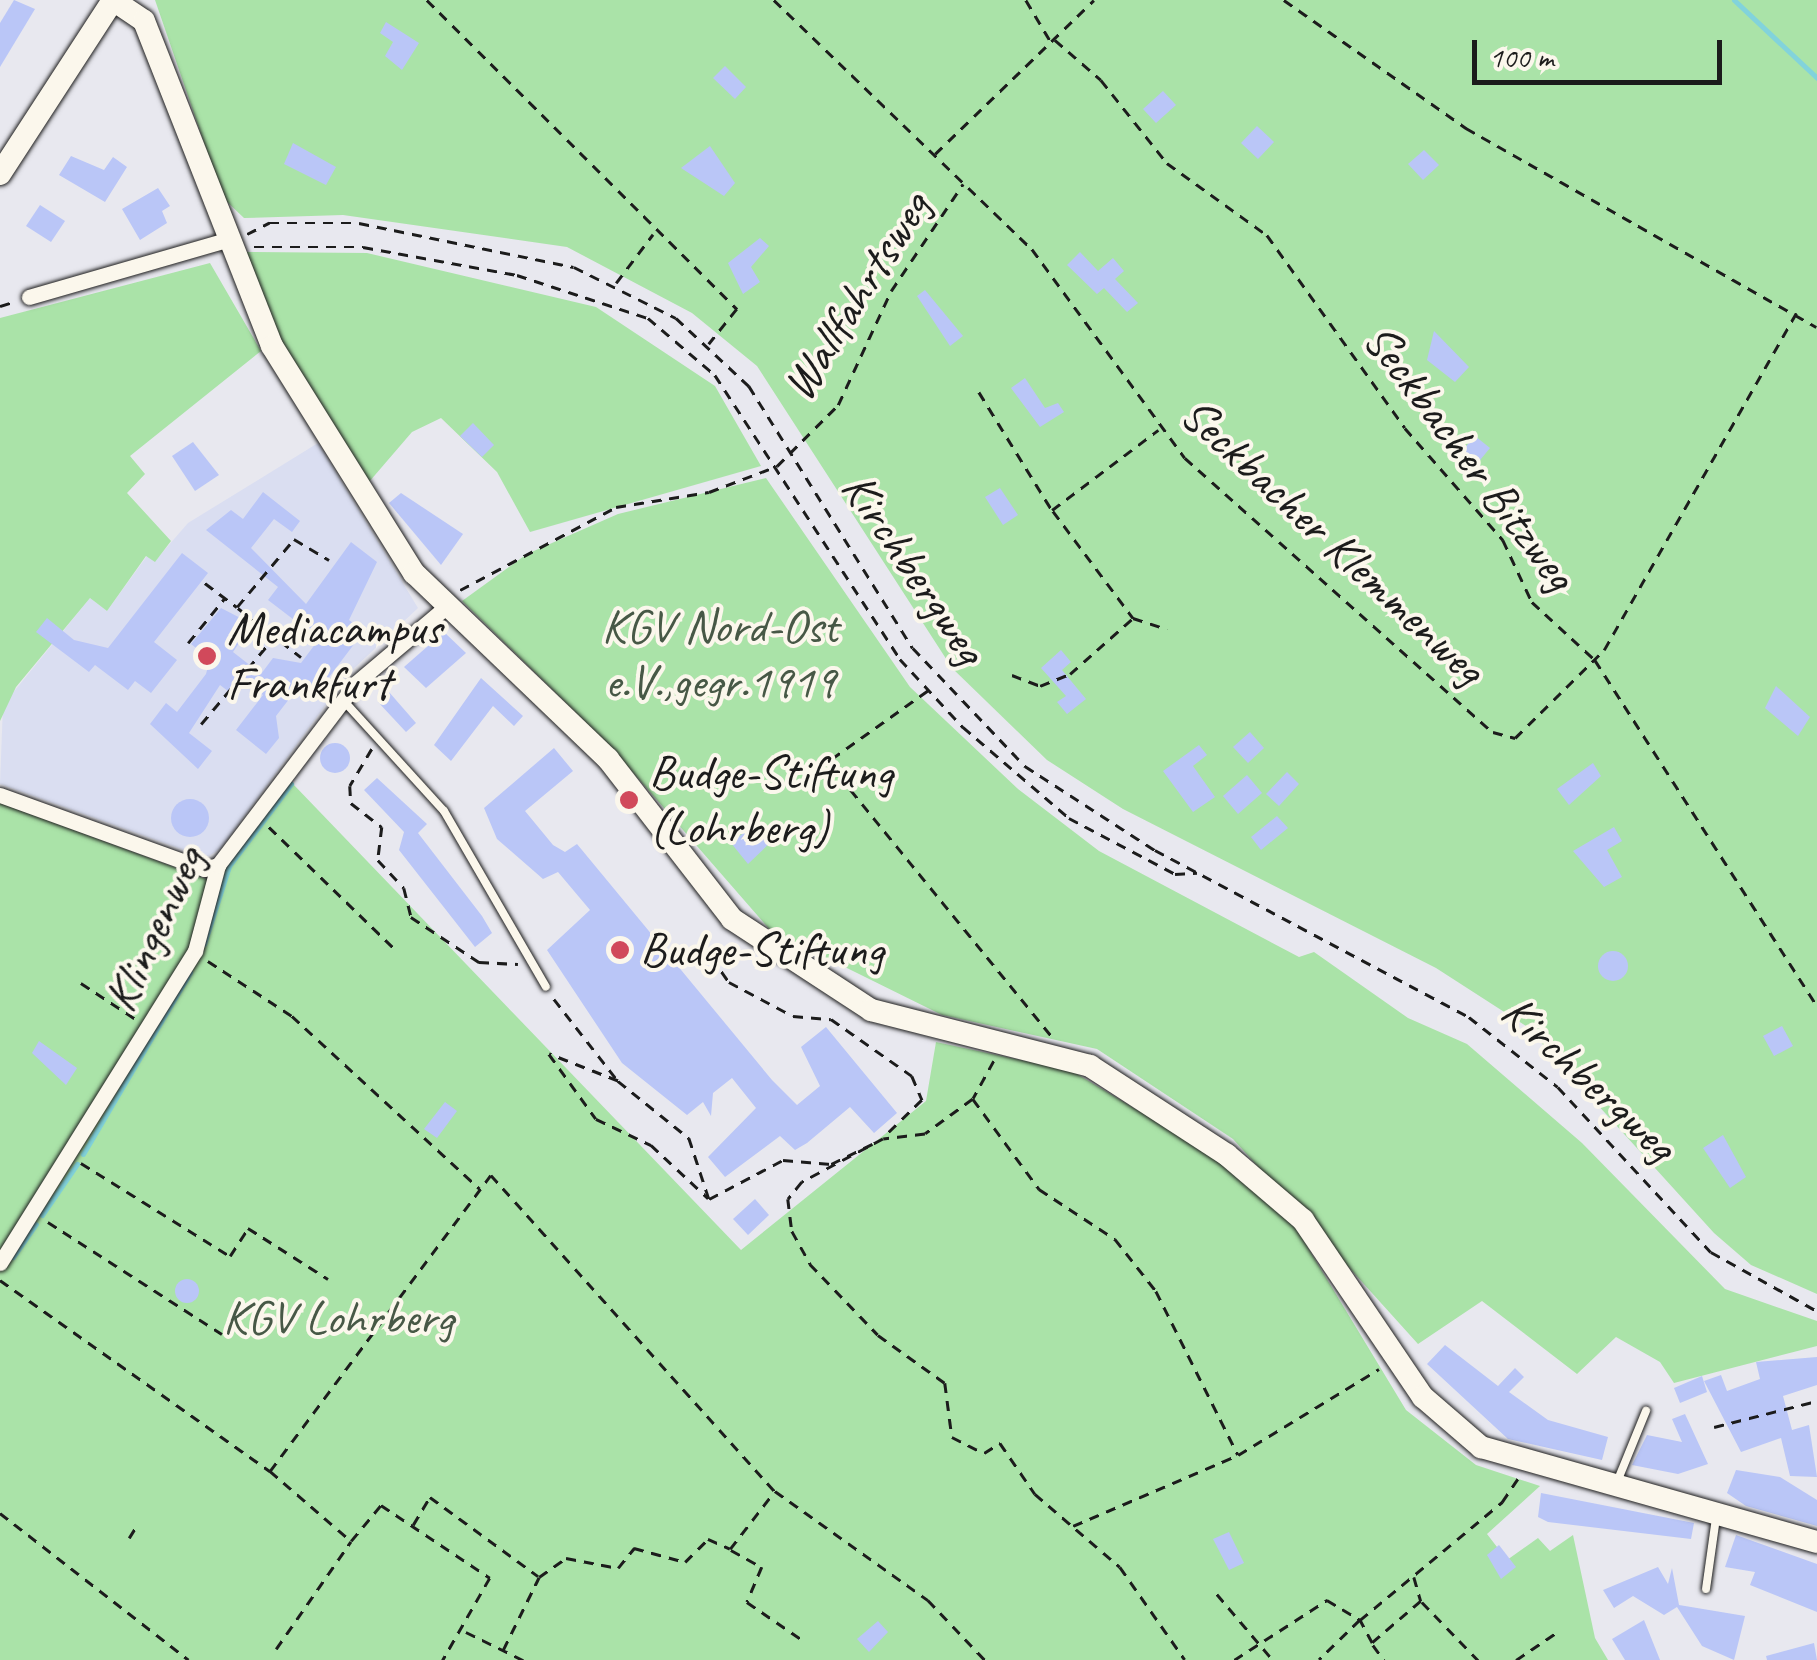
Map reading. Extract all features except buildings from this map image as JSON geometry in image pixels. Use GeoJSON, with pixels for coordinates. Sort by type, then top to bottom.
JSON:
{"type":"FeatureCollection","features":[{"type":"Feature","properties":{"kind":"main road"},"geometry":{"type":"LineString","coordinates":[[109,9],[142,10],[152,52],[272,346],[414,573],[608,759],[732,919],[871,1010],[1053,1053],[1090,1066],[1266,1186],[1332,1256],[1398,1359],[1449,1425],[1522,1462],[1718,1509],[1817,1542]]}},
{"type":"Feature","properties":{"kind":"main road"},"geometry":{"type":"LineString","coordinates":[[109,9],[152,52]]}},
{"type":"Feature","properties":{"kind":"main road"},"geometry":{"type":"LineString","coordinates":[[0,174],[109,9]]}},
{"type":"Feature","properties":{"kind":"street"},"geometry":{"type":"LineString","coordinates":[[29,297],[228,245]]}},
{"type":"Feature","properties":{"kind":"street","name":"Klingenweg"},"geometry":{"type":"LineString","coordinates":[[0,1263],[152,1029],[194,951],[218,865],[342,700],[446,606]]}},
{"type":"Feature","properties":{"kind":"street"},"geometry":{"type":"LineString","coordinates":[[0,795],[204,869],[218,865]]}},
{"type":"Feature","properties":{"kind":"lane"},"geometry":{"type":"LineString","coordinates":[[342,700],[444,811],[528,964],[546,987]]}},
{"type":"Feature","properties":{"kind":"lane"},"geometry":{"type":"LineString","coordinates":[[1617,1482],[1646,1411]]}},
{"type":"Feature","properties":{"kind":"lane"},"geometry":{"type":"LineString","coordinates":[[1706,1589],[1718,1509]]}},
{"type":"Feature","properties":{"kind":"path"},"geometry":{"type":"LineString","coordinates":[[428,0],[654,233],[737,309],[709,344]]}},
{"type":"Feature","properties":{"kind":"path","name":"Seckbacher Klemmenweg"},"geometry":{"type":"LineString","coordinates":[[774,0],[1055,274],[1160,428],[1256,526],[1493,732],[1514,738],[1595,660],[1796,312]]}},
{"type":"Feature","properties":{"kind":"path","name":"Seckbacher Bitzweg"},"geometry":{"type":"LineString","coordinates":[[1026,0],[1054,42],[1101,80],[1167,163],[1266,235],[1405,428],[1504,540],[1532,602],[1595,660],[1817,1006]]}},
{"type":"Feature","properties":{"kind":"path","name":"Wallfahrtsweg"},"geometry":{"type":"LineString","coordinates":[[934,155],[1094,0]]}},
{"type":"Feature","properties":{"kind":"path"},"geometry":{"type":"LineString","coordinates":[[1284,0],[1466,128],[1817,327]]}},
{"type":"Feature","properties":{"kind":"path","name":"Wallfahrtsweg"},"geometry":{"type":"LineString","coordinates":[[446,606],[466,582],[616,507],[709,492],[777,466],[789,447],[838,406],[891,291],[964,183]]}},
{"type":"Feature","properties":{"kind":"path","name":"Kirchbergweg"},"geometry":{"type":"LineString","coordinates":[[228,245],[269,223],[360,223],[616,283],[709,344],[789,447],[892,620],[960,704],[1052,786],[1198,872],[1497,1036],[1577,1106],[1711,1252],[1817,1312]]}},
{"type":"Feature","properties":{"kind":"path"},"geometry":{"type":"LineString","coordinates":[[616,283],[654,233]]}},
{"type":"Feature","properties":{"kind":"path"},"geometry":{"type":"LineString","coordinates":[[228,245],[363,247],[518,275],[648,318],[715,374],[929,690],[949,712],[1069,818],[1176,874],[1198,872]]}},
{"type":"Feature","properties":{"kind":"path"},"geometry":{"type":"LineString","coordinates":[[979,392],[1052,510],[1134,618],[1167,629]]}},
{"type":"Feature","properties":{"kind":"path"},"geometry":{"type":"LineString","coordinates":[[1052,510],[1160,428]]}},
{"type":"Feature","properties":{"kind":"path"},"geometry":{"type":"LineString","coordinates":[[237,607],[294,539],[329,560]]}},
{"type":"Feature","properties":{"kind":"path"},"geometry":{"type":"LineString","coordinates":[[205,583],[301,657]]}},
{"type":"Feature","properties":{"kind":"path"},"geometry":{"type":"LineString","coordinates":[[188,643],[224,598]]}},
{"type":"Feature","properties":{"kind":"path"},"geometry":{"type":"LineString","coordinates":[[1012,675],[1040,686],[1070,674],[1134,618]]}},
{"type":"Feature","properties":{"kind":"path"},"geometry":{"type":"LineString","coordinates":[[200,724],[276,636]]}},
{"type":"Feature","properties":{"kind":"path"},"geometry":{"type":"LineString","coordinates":[[929,690],[828,762],[1052,1035],[1053,1053]]}},
{"type":"Feature","properties":{"kind":"path"},"geometry":{"type":"LineString","coordinates":[[949,712],[960,704]]}},
{"type":"Feature","properties":{"kind":"path"},"geometry":{"type":"LineString","coordinates":[[380,740],[350,786],[351,803],[382,827],[378,860],[404,888],[412,916],[479,962],[528,964]]}},
{"type":"Feature","properties":{"kind":"path"},"geometry":{"type":"LineString","coordinates":[[256,815],[397,951]]}},
{"type":"Feature","properties":{"kind":"path"},"geometry":{"type":"LineString","coordinates":[[701,942],[729,982],[793,1016],[831,1019],[907,1071],[922,1100],[911,1119],[831,1164],[784,1160],[709,1199]]}},
{"type":"Feature","properties":{"kind":"path"},"geometry":{"type":"LineString","coordinates":[[194,951],[292,1016],[480,1189]]}},
{"type":"Feature","properties":{"kind":"path"},"geometry":{"type":"LineString","coordinates":[[81,983],[152,1029]]}},
{"type":"Feature","properties":{"kind":"path"},"geometry":{"type":"LineString","coordinates":[[546,987],[618,1081],[689,1138],[709,1199]]}},
{"type":"Feature","properties":{"kind":"path"},"geometry":{"type":"LineString","coordinates":[[1005,1042],[974,1099],[925,1134],[883,1140],[802,1182],[788,1199],[792,1231],[810,1264],[878,1335],[945,1383],[952,1438],[984,1453],[1000,1443],[1073,1526],[1120,1567],[1185,1660]]}},
{"type":"Feature","properties":{"kind":"path"},"geometry":{"type":"LineString","coordinates":[[618,1081],[549,1054],[596,1119],[651,1145],[709,1199]]}},
{"type":"Feature","properties":{"kind":"path"},"geometry":{"type":"LineString","coordinates":[[974,1099],[1039,1189],[1115,1239],[1156,1290],[1238,1456]]}},
{"type":"Feature","properties":{"kind":"path"},"geometry":{"type":"LineString","coordinates":[[72,1157],[230,1256],[248,1228],[328,1278]]}},
{"type":"Feature","properties":{"kind":"path"},"geometry":{"type":"LineString","coordinates":[[270,1471],[492,1176],[516,1193],[613,1316],[775,1491],[928,1600],[985,1660]]}},
{"type":"Feature","properties":{"kind":"path"},"geometry":{"type":"LineString","coordinates":[[34,1213],[222,1334]]}},
{"type":"Feature","properties":{"kind":"path"},"geometry":{"type":"LineString","coordinates":[[0,1280],[270,1471],[352,1541]]}},
{"type":"Feature","properties":{"kind":"path"},"geometry":{"type":"LineString","coordinates":[[1073,1526],[1238,1456],[1398,1359]]}},
{"type":"Feature","properties":{"kind":"path"},"geometry":{"type":"LineString","coordinates":[[1714,1427],[1817,1401]]}},
{"type":"Feature","properties":{"kind":"path"},"geometry":{"type":"LineString","coordinates":[[1319,1660],[1360,1620],[1502,1502],[1522,1462]]}},
{"type":"Feature","properties":{"kind":"path"},"geometry":{"type":"LineString","coordinates":[[730,1549],[775,1491]]}},
{"type":"Feature","properties":{"kind":"path"},"geometry":{"type":"LineString","coordinates":[[412,1528],[430,1497],[539,1577]]}},
{"type":"Feature","properties":{"kind":"path"},"geometry":{"type":"LineString","coordinates":[[276,1649],[382,1505],[490,1578],[464,1631],[442,1660]]}},
{"type":"Feature","properties":{"kind":"path"},"geometry":{"type":"LineString","coordinates":[[0,1513],[190,1660]]}},
{"type":"Feature","properties":{"kind":"path"},"geometry":{"type":"LineString","coordinates":[[129,1538],[136,1527]]}},
{"type":"Feature","properties":{"kind":"path"},"geometry":{"type":"LineString","coordinates":[[503,1650],[539,1577],[566,1558],[618,1568],[634,1548],[685,1562],[708,1540],[762,1567],[746,1602],[801,1639]]}},
{"type":"Feature","properties":{"kind":"path"},"geometry":{"type":"LineString","coordinates":[[1414,1577],[1421,1602],[1478,1660]]}},
{"type":"Feature","properties":{"kind":"path"},"geometry":{"type":"LineString","coordinates":[[1217,1594],[1273,1660]]}},
{"type":"Feature","properties":{"kind":"path"},"geometry":{"type":"LineString","coordinates":[[1234,1660],[1264,1646],[1328,1600],[1360,1620],[1384,1660]]}},
{"type":"Feature","properties":{"kind":"path"},"geometry":{"type":"LineString","coordinates":[[1372,1644],[1421,1602]]}},
{"type":"Feature","properties":{"kind":"path"},"geometry":{"type":"LineString","coordinates":[[464,1631],[524,1660]]}},
{"type":"Feature","properties":{"kind":"path"},"geometry":{"type":"LineString","coordinates":[[1516,1660],[1556,1633]]}},
{"type":"Feature","properties":{"kind":"shaded area","name":"Mediacampus Frankfurt"},"geometry":{"type":"Polygon","coordinates":[[[318,443],[418,608],[349,673],[221,848],[206,858],[0,784],[3,705],[90,598],[107,611],[147,556],[155,561],[188,523],[318,443]]]}},
{"type":"Feature","properties":{"kind":"green space"},"geometry":{"type":"Polygon","coordinates":[[[155,0],[1817,0],[1817,1294],[1751,1265],[1714,1233],[1526,1026],[1436,968],[1123,809],[1047,760],[952,668],[757,366],[692,313],[567,247],[343,215],[244,218],[223,198],[155,0]]]}},
{"type":"Feature","properties":{"kind":"green space"},"geometry":{"type":"Polygon","coordinates":[[[244,252],[367,253],[596,307],[715,386],[761,466],[530,532],[497,472],[441,418],[412,432],[369,482],[281,342],[244,252]]]}},
{"type":"Feature","properties":{"kind":"green space"},"geometry":{"type":"Polygon","coordinates":[[[210,263],[261,351],[130,456],[145,474],[127,493],[171,541],[155,562],[146,556],[107,611],[90,598],[16,687],[0,721],[0,318],[210,263]]]}},
{"type":"Feature","properties":{"kind":"green space","name":"KGV Nord-Ost e.V.,gegr.1919"},"geometry":{"type":"Polygon","coordinates":[[[766,478],[910,687],[1018,789],[1099,851],[1299,957],[1314,952],[1408,1018],[1467,1044],[1582,1143],[1725,1289],[1817,1321],[1817,1346],[1674,1383],[1660,1362],[1616,1337],[1577,1374],[1482,1301],[1418,1344],[1233,1139],[1097,1049],[942,1015],[770,930],[609,745],[462,601],[527,554],[618,514],[766,478]]]}},
{"type":"Feature","properties":{"kind":"green space","name":"KGV Lohrberg"},"geometry":{"type":"Polygon","coordinates":[[[293,784],[741,1250],[926,1101],[936,1042],[1072,1071],[1224,1162],[1296,1228],[1406,1410],[1476,1465],[1540,1486],[1487,1534],[1507,1560],[1538,1538],[1550,1551],[1573,1535],[1595,1638],[1608,1660],[0,1660],[0,803],[212,881],[293,784]]]}},
{"type":"Feature","properties":{"kind":"waterway"},"geometry":{"type":"LineString","coordinates":[[1734,0],[1817,78]]}},
{"type":"Feature","properties":{"kind":"waterway"},"geometry":{"type":"LineString","coordinates":[[204,944],[229,866],[291,784]]}},
{"type":"Feature","properties":{"kind":"waterway"},"geometry":{"type":"LineString","coordinates":[[83,1154],[190,972]]}},
{"type":"Feature","properties":{"kind":"waterway"},"geometry":{"type":"LineString","coordinates":[[42,1215],[77,1164]]}},
{"type":"Feature","properties":{"kind":"waterway"},"geometry":{"type":"LineString","coordinates":[[13,1257],[36,1224]]}},
{"type":"Feature","properties":{"kind":"place","name":"Mediacampus Frankfurt"},"geometry":{"type":"Point","coordinates":[207,656]}},
{"type":"Feature","properties":{"kind":"place","name":"Budge-Stiftung (Lohrberg)"},"geometry":{"type":"Point","coordinates":[629,800]}},
{"type":"Feature","properties":{"kind":"place","name":"Budge-Stiftung"},"geometry":{"type":"Point","coordinates":[620,950]}}]}
